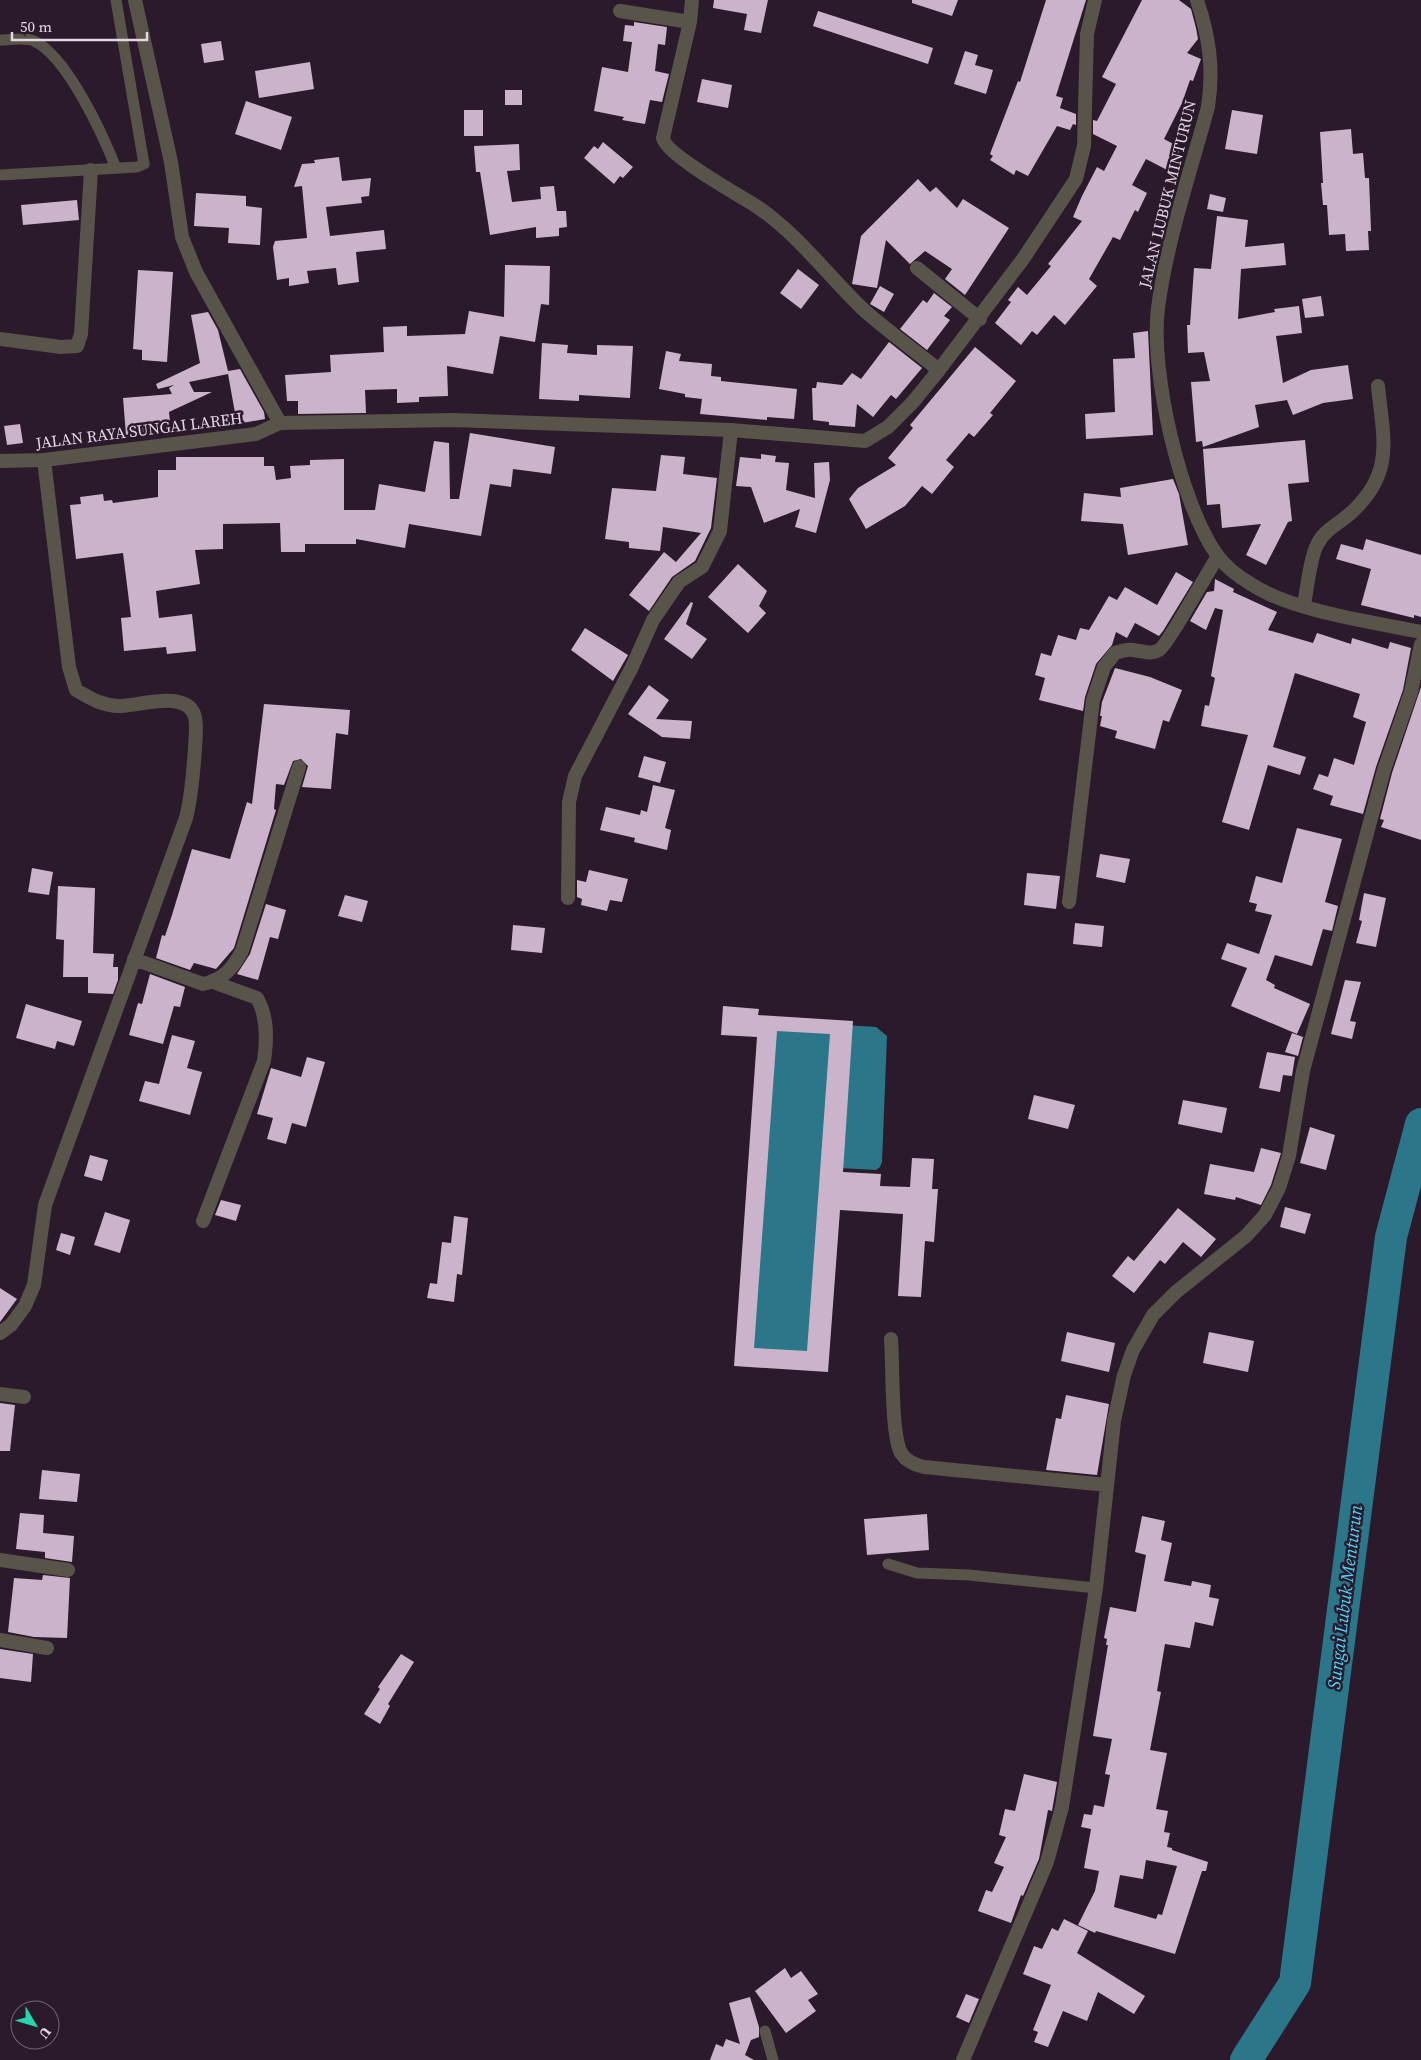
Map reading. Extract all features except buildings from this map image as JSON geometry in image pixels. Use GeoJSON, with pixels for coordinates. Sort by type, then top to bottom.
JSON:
{"type":"FeatureCollection","features":[{"type":"Feature","properties":{"kind":"street"},"geometry":{"type":"LineString","coordinates":[[135,0],[171,162],[182,237],[196,272],[280,423],[453,420],[731,430],[865,442],[888,427],[913,402],[980,319],[1056,212],[1076,178],[1084,146],[1087,34],[1095,0]]}},
{"type":"Feature","properties":{"kind":"street"},"geometry":{"type":"LineString","coordinates":[[692,0],[690,22],[663,138],[664,143],[678,157],[759,208],[817,260],[866,311],[939,370]]}},
{"type":"Feature","properties":{"kind":"street","name":"JALAN LUBUK MINTURUN"},"geometry":{"type":"LineString","coordinates":[[1197,0],[1206,27],[1211,52],[1212,81],[1208,107],[1166,262],[1158,309],[1156,343],[1169,430],[1190,504],[1218,556],[1250,584],[1270,595],[1304,605],[1421,632]]}},
{"type":"Feature","properties":{"kind":"street"},"geometry":{"type":"LineString","coordinates":[[620,12],[690,22]]}},
{"type":"Feature","properties":{"kind":"street"},"geometry":{"type":"LineString","coordinates":[[0,339],[61,347],[77,346],[81,334],[91,170]]}},
{"type":"Feature","properties":{"kind":"street"},"geometry":{"type":"LineString","coordinates":[[917,268],[980,319]]}},
{"type":"Feature","properties":{"kind":"street"},"geometry":{"type":"LineString","coordinates":[[1304,605],[1316,546],[1325,533],[1354,511],[1373,487],[1381,471],[1384,448],[1378,386]]}},
{"type":"Feature","properties":{"kind":"street","name":"JALAN RAYA SUNGAI LAREH"},"geometry":{"type":"LineString","coordinates":[[0,462],[44,460],[256,434],[280,423]]}},
{"type":"Feature","properties":{"kind":"street"},"geometry":{"type":"LineString","coordinates":[[568,898],[569,802],[575,776],[632,666],[653,620],[679,582],[702,567],[720,531],[731,430]]}},
{"type":"Feature","properties":{"kind":"street"},"geometry":{"type":"LineString","coordinates":[[0,1333],[11,1326],[25,1306],[34,1285],[45,1205],[191,798],[196,732],[194,714],[184,703],[171,700],[119,706],[98,703],[76,690],[69,667],[44,460]]}},
{"type":"Feature","properties":{"kind":"street"},"geometry":{"type":"LineString","coordinates":[[1069,902],[1093,700],[1104,667],[1114,653],[1133,650],[1150,653],[1159,650],[1166,644],[1218,556]]}},
{"type":"Feature","properties":{"kind":"street"},"geometry":{"type":"LineString","coordinates":[[964,2060],[1047,1862],[1062,1807],[1096,1588],[1114,1421],[1124,1375],[1133,1350],[1153,1315],[1176,1292],[1246,1236],[1265,1215],[1279,1188],[1288,1156],[1303,1071],[1384,770],[1410,692],[1421,644]]}},
{"type":"Feature","properties":{"kind":"street"},"geometry":{"type":"LineString","coordinates":[[134,959],[203,984],[213,982],[234,966],[242,951],[299,767]]}},
{"type":"Feature","properties":{"kind":"street"},"geometry":{"type":"LineString","coordinates":[[203,1221],[264,1061],[267,1044],[265,1017],[257,998],[213,982]]}},
{"type":"Feature","properties":{"kind":"street"},"geometry":{"type":"LineString","coordinates":[[891,1340],[896,1436],[902,1453],[908,1460],[924,1467],[1107,1485]]}},
{"type":"Feature","properties":{"kind":"street"},"geometry":{"type":"LineString","coordinates":[[0,1394],[24,1397]]}},
{"type":"Feature","properties":{"kind":"street"},"geometry":{"type":"LineString","coordinates":[[0,1560],[68,1570]]}},
{"type":"Feature","properties":{"kind":"street"},"geometry":{"type":"LineString","coordinates":[[0,1640],[47,1648]]}},
{"type":"Feature","properties":{"kind":"lane"},"geometry":{"type":"LineString","coordinates":[[0,175],[137,167],[144,164],[144,155],[116,0]]}},
{"type":"Feature","properties":{"kind":"lane"},"geometry":{"type":"LineString","coordinates":[[0,40],[25,39],[34,41],[49,50],[69,75],[116,168]]}},
{"type":"Feature","properties":{"kind":"lane"},"geometry":{"type":"LineString","coordinates":[[888,1564],[917,1573],[969,1575],[1096,1588]]}},
{"type":"Feature","properties":{"kind":"lane"},"geometry":{"type":"LineString","coordinates":[[765,2031],[774,2060]]}},
{"type":"Feature","properties":{"kind":"water"},"geometry":{"type":"Polygon","coordinates":[[[783,1021],[876,1027],[887,1036],[882,1162],[876,1170],[839,1168],[810,1355],[751,1351],[771,1034],[783,1021]]]}},
{"type":"Feature","properties":{"kind":"waterway","name":"Sungai Lubuk Menturun"},"geometry":{"type":"LineString","coordinates":[[1246,2060],[1295,1983],[1391,1237],[1421,1124]]}}]}
